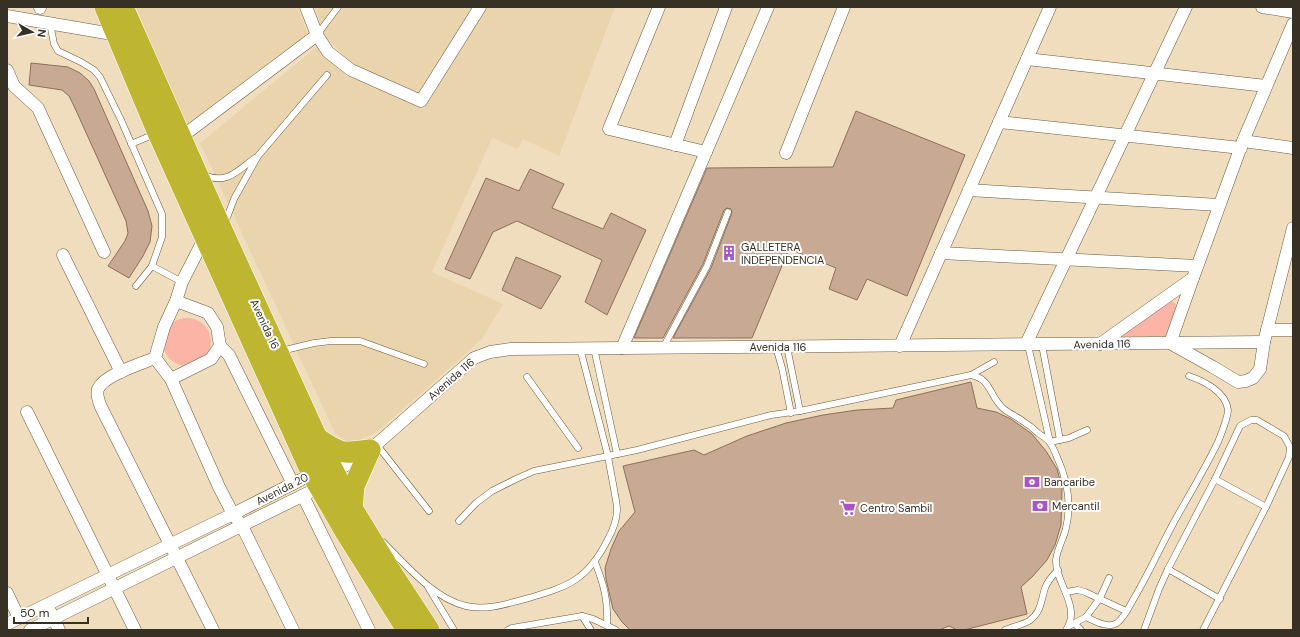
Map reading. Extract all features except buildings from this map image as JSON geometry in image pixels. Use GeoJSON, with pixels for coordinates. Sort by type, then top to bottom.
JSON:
{"type":"FeatureCollection","features":[{"type":"Feature","properties":{"kind":"highway","name":"Avenida 16"},"geometry":{"type":"LineString","coordinates":[[105,7],[213,233],[278,352],[317,438],[352,508],[430,630]]}},
{"type":"Feature","properties":{"kind":"highway","name":"Avenida 16"},"geometry":{"type":"LineString","coordinates":[[123,7],[168,140],[196,172],[213,233],[312,486],[346,533],[408,630]]}},
{"type":"Feature","properties":{"kind":"highway"},"geometry":{"type":"LineString","coordinates":[[317,438],[341,452],[348,453],[373,447]]}},
{"type":"Feature","properties":{"kind":"highway"},"geometry":{"type":"LineString","coordinates":[[352,508],[354,486],[373,447]]}},
{"type":"Feature","properties":{"kind":"street"},"geometry":{"type":"LineString","coordinates":[[306,7],[317,35],[328,52],[351,70],[421,101],[480,7]]}},
{"type":"Feature","properties":{"kind":"street"},"geometry":{"type":"LineString","coordinates":[[659,7],[609,129],[706,152]]}},
{"type":"Feature","properties":{"kind":"street"},"geometry":{"type":"LineString","coordinates":[[675,145],[726,7]]}},
{"type":"Feature","properties":{"kind":"street"},"geometry":{"type":"LineString","coordinates":[[622,348],[768,7]]}},
{"type":"Feature","properties":{"kind":"street"},"geometry":{"type":"LineString","coordinates":[[900,346],[1050,7]]}},
{"type":"Feature","properties":{"kind":"street"},"geometry":{"type":"LineString","coordinates":[[1027,345],[1186,7]]}},
{"type":"Feature","properties":{"kind":"street"},"geometry":{"type":"LineString","coordinates":[[1262,7],[1293,12]]}},
{"type":"Feature","properties":{"kind":"street"},"geometry":{"type":"LineString","coordinates":[[786,153],[842,8]]}},
{"type":"Feature","properties":{"kind":"street"},"geometry":{"type":"LineString","coordinates":[[7,16],[118,35]]}},
{"type":"Feature","properties":{"kind":"street"},"geometry":{"type":"LineString","coordinates":[[1293,24],[1242,144],[1170,343],[1238,382],[1253,378],[1260,369],[1264,342],[1293,228]]}},
{"type":"Feature","properties":{"kind":"street"},"geometry":{"type":"LineString","coordinates":[[168,140],[317,35]]}},
{"type":"Feature","properties":{"kind":"street"},"geometry":{"type":"LineString","coordinates":[[1027,59],[1266,86]]}},
{"type":"Feature","properties":{"kind":"street"},"geometry":{"type":"LineString","coordinates":[[7,70],[14,86],[38,108],[104,252]]}},
{"type":"Feature","properties":{"kind":"street"},"geometry":{"type":"LineString","coordinates":[[999,122],[1125,136],[1293,148]]}},
{"type":"Feature","properties":{"kind":"street"},"geometry":{"type":"LineString","coordinates":[[969,190],[1219,206]]}},
{"type":"Feature","properties":{"kind":"street"},"geometry":{"type":"LineString","coordinates":[[155,358],[164,327],[176,301],[182,282],[213,233]]}},
{"type":"Feature","properties":{"kind":"street"},"geometry":{"type":"LineString","coordinates":[[941,253],[1066,260],[1195,272]]}},
{"type":"Feature","properties":{"kind":"street"},"geometry":{"type":"LineString","coordinates":[[63,255],[121,372]]}},
{"type":"Feature","properties":{"kind":"street"},"geometry":{"type":"LineString","coordinates":[[1100,344],[1195,272]]}},
{"type":"Feature","properties":{"kind":"street"},"geometry":{"type":"LineString","coordinates":[[176,301],[208,313],[217,327],[220,346],[229,355],[293,484]]}},
{"type":"Feature","properties":{"kind":"street"},"geometry":{"type":"LineString","coordinates":[[1267,330],[1293,330]]}},
{"type":"Feature","properties":{"kind":"street","name":"Avenida 116"},"geometry":{"type":"LineString","coordinates":[[335,472],[373,447],[474,358],[490,352],[511,349],[1264,342]]}},
{"type":"Feature","properties":{"kind":"street"},"geometry":{"type":"LineString","coordinates":[[171,379],[211,359],[220,346]]}},
{"type":"Feature","properties":{"kind":"street"},"geometry":{"type":"LineString","coordinates":[[155,358],[121,372],[103,382],[97,390],[97,396],[100,407],[178,557],[213,630]]}},
{"type":"Feature","properties":{"kind":"street"},"geometry":{"type":"LineString","coordinates":[[155,358],[171,379],[219,487],[233,514],[242,526],[293,630]]}},
{"type":"Feature","properties":{"kind":"street"},"geometry":{"type":"LineString","coordinates":[[27,412],[135,630]]}},
{"type":"Feature","properties":{"kind":"street","name":"Avenida 20"},"geometry":{"type":"LineString","coordinates":[[30,630],[242,526],[335,472]]}},
{"type":"Feature","properties":{"kind":"street","name":"Avenida 20"},"geometry":{"type":"LineString","coordinates":[[7,624],[293,484],[312,486]]}},
{"type":"Feature","properties":{"kind":"street"},"geometry":{"type":"LineString","coordinates":[[312,486],[369,630]]}},
{"type":"Feature","properties":{"kind":"street"},"geometry":{"type":"LineString","coordinates":[[7,593],[19,618]]}},
{"type":"Feature","properties":{"kind":"street"},"geometry":{"type":"LineString","coordinates":[[47,604],[59,630]]}},
{"type":"Feature","properties":{"kind":"lane"},"geometry":{"type":"LineString","coordinates":[[317,35],[338,7]]}},
{"type":"Feature","properties":{"kind":"lane"},"geometry":{"type":"LineString","coordinates":[[50,24],[54,44],[58,51],[94,70],[100,77],[162,214],[162,237],[152,266],[136,286]]}},
{"type":"Feature","properties":{"kind":"lane"},"geometry":{"type":"LineString","coordinates":[[213,233],[258,156],[327,76]]}},
{"type":"Feature","properties":{"kind":"lane"},"geometry":{"type":"LineString","coordinates":[[131,144],[168,140]]}},
{"type":"Feature","properties":{"kind":"lane"},"geometry":{"type":"LineString","coordinates":[[196,172],[214,179],[224,179],[258,156]]}},
{"type":"Feature","properties":{"kind":"lane"},"geometry":{"type":"LineString","coordinates":[[663,348],[706,266],[728,212]]}},
{"type":"Feature","properties":{"kind":"lane"},"geometry":{"type":"LineString","coordinates":[[152,266],[182,282]]}},
{"type":"Feature","properties":{"kind":"lane"},"geometry":{"type":"LineString","coordinates":[[278,352],[314,342],[360,341],[424,364]]}},
{"type":"Feature","properties":{"kind":"lane"},"geometry":{"type":"LineString","coordinates":[[1027,345],[1050,442],[1062,467],[1068,489],[1069,502],[1066,528],[1056,560],[1066,592],[1071,616],[1067,628]]}},
{"type":"Feature","properties":{"kind":"lane"},"geometry":{"type":"LineString","coordinates":[[1042,345],[1060,440]]}},
{"type":"Feature","properties":{"kind":"lane"},"geometry":{"type":"LineString","coordinates":[[782,347],[800,411]]}},
{"type":"Feature","properties":{"kind":"lane"},"geometry":{"type":"LineString","coordinates":[[782,347],[782,368],[791,413]]}},
{"type":"Feature","properties":{"kind":"lane"},"geometry":{"type":"LineString","coordinates":[[368,534],[382,541],[425,583],[450,600],[466,606],[481,608],[542,594],[575,581],[583,575],[595,562],[610,536],[615,524],[617,510],[608,456],[580,348]]}},
{"type":"Feature","properties":{"kind":"lane"},"geometry":{"type":"LineString","coordinates":[[594,348],[617,454]]}},
{"type":"Feature","properties":{"kind":"lane"},"geometry":{"type":"LineString","coordinates":[[459,521],[476,503],[492,491],[534,471],[617,454],[771,415],[791,413],[971,375],[994,362]]}},
{"type":"Feature","properties":{"kind":"lane"},"geometry":{"type":"LineString","coordinates":[[971,375],[984,381],[996,401],[1003,408],[1050,442],[1069,438],[1087,430]]}},
{"type":"Feature","properties":{"kind":"lane"},"geometry":{"type":"LineString","coordinates":[[1086,616],[1100,624],[1109,625],[1117,623],[1126,611],[1149,572],[1218,440],[1228,411],[1225,399],[1200,379],[1189,376]]}},
{"type":"Feature","properties":{"kind":"lane"},"geometry":{"type":"LineString","coordinates":[[527,377],[578,448]]}},
{"type":"Feature","properties":{"kind":"lane"},"geometry":{"type":"LineString","coordinates":[[1144,630],[1168,569],[1215,479],[1240,426],[1250,420],[1257,420],[1284,436],[1290,447],[1289,457],[1266,507],[1203,630]]}},
{"type":"Feature","properties":{"kind":"lane"},"geometry":{"type":"LineString","coordinates":[[373,447],[429,511]]}},
{"type":"Feature","properties":{"kind":"lane"},"geometry":{"type":"LineString","coordinates":[[1215,479],[1266,507]]}},
{"type":"Feature","properties":{"kind":"lane"},"geometry":{"type":"LineString","coordinates":[[595,562],[602,580],[608,605],[607,625]]}},
{"type":"Feature","properties":{"kind":"lane"},"geometry":{"type":"LineString","coordinates":[[1168,569],[1220,599]]}},
{"type":"Feature","properties":{"kind":"lane"},"geometry":{"type":"LineString","coordinates":[[1005,630],[1028,622],[1035,615],[1040,608],[1049,580],[1058,570]]}},
{"type":"Feature","properties":{"kind":"lane"},"geometry":{"type":"LineString","coordinates":[[1067,628],[1086,616],[1100,598],[1109,578]]}},
{"type":"Feature","properties":{"kind":"lane"},"geometry":{"type":"LineString","coordinates":[[425,583],[454,630]]}},
{"type":"Feature","properties":{"kind":"lane"},"geometry":{"type":"LineString","coordinates":[[1066,592],[1078,590],[1086,592],[1126,611]]}},
{"type":"Feature","properties":{"kind":"lane"},"geometry":{"type":"LineString","coordinates":[[582,616],[589,630]]}},
{"type":"Feature","properties":{"kind":"lane"},"geometry":{"type":"LineString","coordinates":[[508,630],[512,628],[582,616],[593,619],[616,630]]}},
{"type":"Feature","properties":{"kind":"lane"},"geometry":{"type":"LineString","coordinates":[[1075,624],[1081,630]]}},
{"type":"Feature","properties":{"kind":"shaded area"},"geometry":{"type":"Polygon","coordinates":[[[136,7],[297,7],[308,33],[187,132],[136,7]]]}},
{"type":"Feature","properties":{"kind":"shaded area"},"geometry":{"type":"Polygon","coordinates":[[[315,7],[473,7],[420,93],[354,66],[324,35],[315,7]]]}},
{"type":"Feature","properties":{"kind":"shaded area"},"geometry":{"type":"Polygon","coordinates":[[[487,7],[615,7],[559,156],[523,139],[518,149],[492,138],[432,272],[503,304],[482,339],[377,432],[350,444],[335,433],[200,143],[319,45],[346,76],[424,109],[487,7]]]}},
{"type":"Feature","properties":{"kind":"shaded area"},"geometry":{"type":"Polygon","coordinates":[[[1171,300],[1179,307],[1168,336],[1116,337],[1171,300]]]}},
{"type":"Feature","properties":{"kind":"shaded area"},"geometry":{"type":"Polygon","coordinates":[[[187,318],[196,320],[204,325],[209,333],[211,342],[209,351],[204,359],[196,364],[187,366],[178,364],[170,359],[165,351],[163,342],[165,333],[170,325],[178,320],[187,318]]]}},
{"type":"Feature","properties":{"kind":"place","name":"GALLETERA INDEPENDENCIA"},"geometry":{"type":"Point","coordinates":[729,253]}},
{"type":"Feature","properties":{"kind":"place","name":"Bancaribe"},"geometry":{"type":"Point","coordinates":[1032,482]}},
{"type":"Feature","properties":{"kind":"place","name":"Mercantil"},"geometry":{"type":"Point","coordinates":[1040,506]}},
{"type":"Feature","properties":{"kind":"place","name":"Centro Sambil"},"geometry":{"type":"Point","coordinates":[848,508]}}]}
